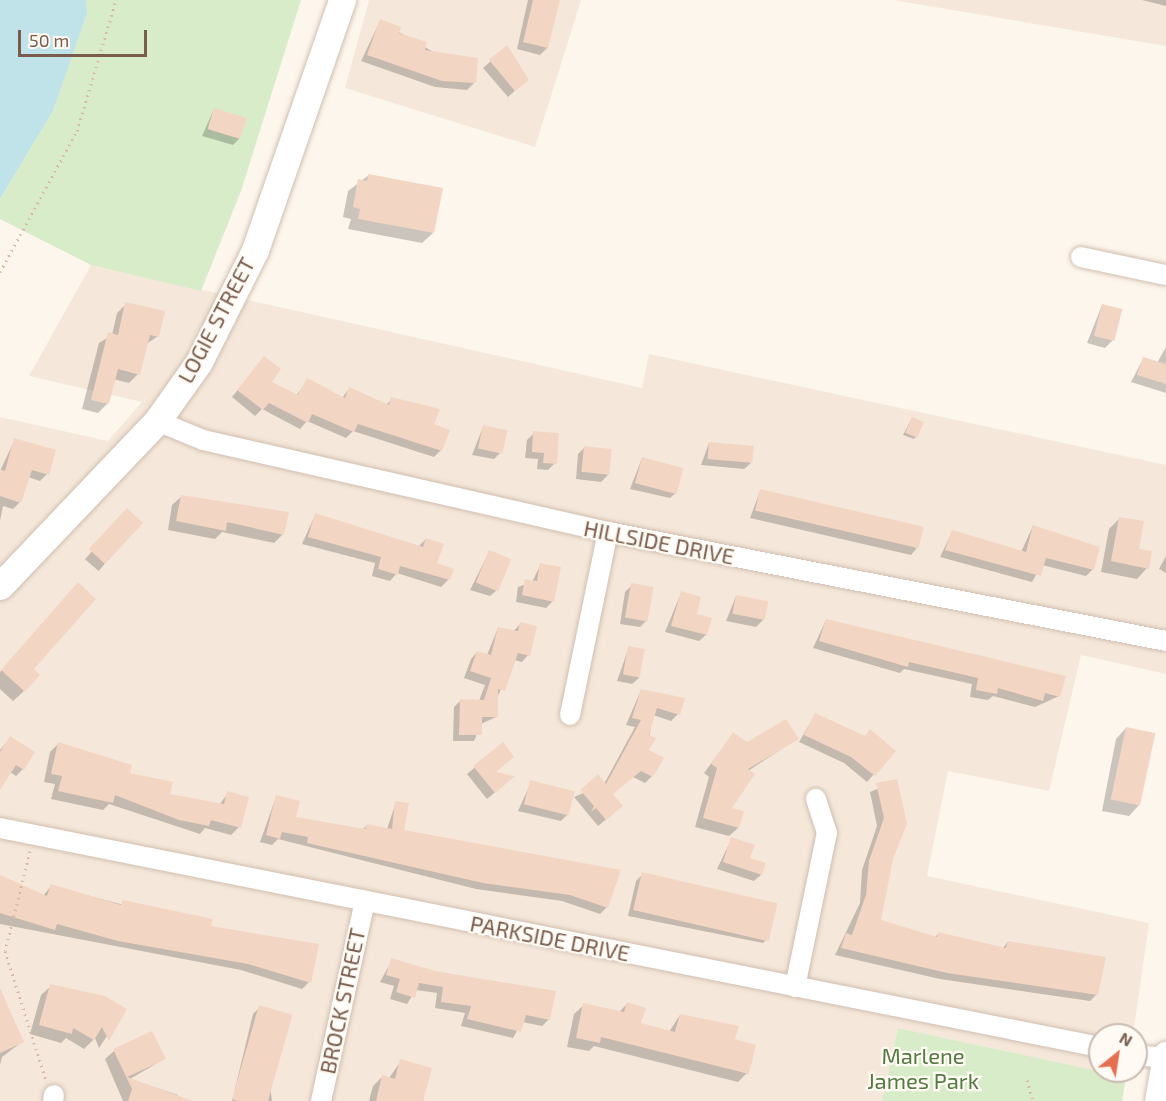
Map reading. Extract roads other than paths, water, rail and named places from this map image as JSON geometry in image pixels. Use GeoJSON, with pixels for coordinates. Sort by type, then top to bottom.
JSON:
{"type":"FeatureCollection","features":[{"type":"Feature","properties":{"kind":"street","name":"LOGIE STREET"},"geometry":{"type":"LineString","coordinates":[[0,586],[157,421],[199,362],[255,250],[342,0]]}},
{"type":"Feature","properties":{"kind":"street"},"geometry":{"type":"LineString","coordinates":[[1081,257],[1166,275]]}},
{"type":"Feature","properties":{"kind":"street","name":"HILLSIDE DRIVE"},"geometry":{"type":"LineString","coordinates":[[157,421],[203,440],[608,532],[1166,641]]}},
{"type":"Feature","properties":{"kind":"street"},"geometry":{"type":"LineString","coordinates":[[570,715],[608,532]]}},
{"type":"Feature","properties":{"kind":"street"},"geometry":{"type":"LineString","coordinates":[[795,987],[827,833],[816,799]]}},
{"type":"Feature","properties":{"kind":"street","name":"PARKSIDE DRIVE"},"geometry":{"type":"LineString","coordinates":[[0,828],[35,833],[364,901],[1088,1045]]}},
{"type":"Feature","properties":{"kind":"street","name":"BROCK STREET"},"geometry":{"type":"LineString","coordinates":[[321,1101],[364,901]]}},
{"type":"Feature","properties":{"kind":"street"},"geometry":{"type":"LineString","coordinates":[[1148,1055],[1166,1057],[1158,1101]]}},
{"type":"Feature","properties":{"kind":"water"},"geometry":{"type":"Polygon","coordinates":[[[0,0],[86,0],[87,13],[53,111],[0,199],[0,0]]]}},
{"type":"Feature","properties":{"kind":"park label","name":"Marlene James Park"},"geometry":{"type":"Point","coordinates":[923,1068]}}]}
